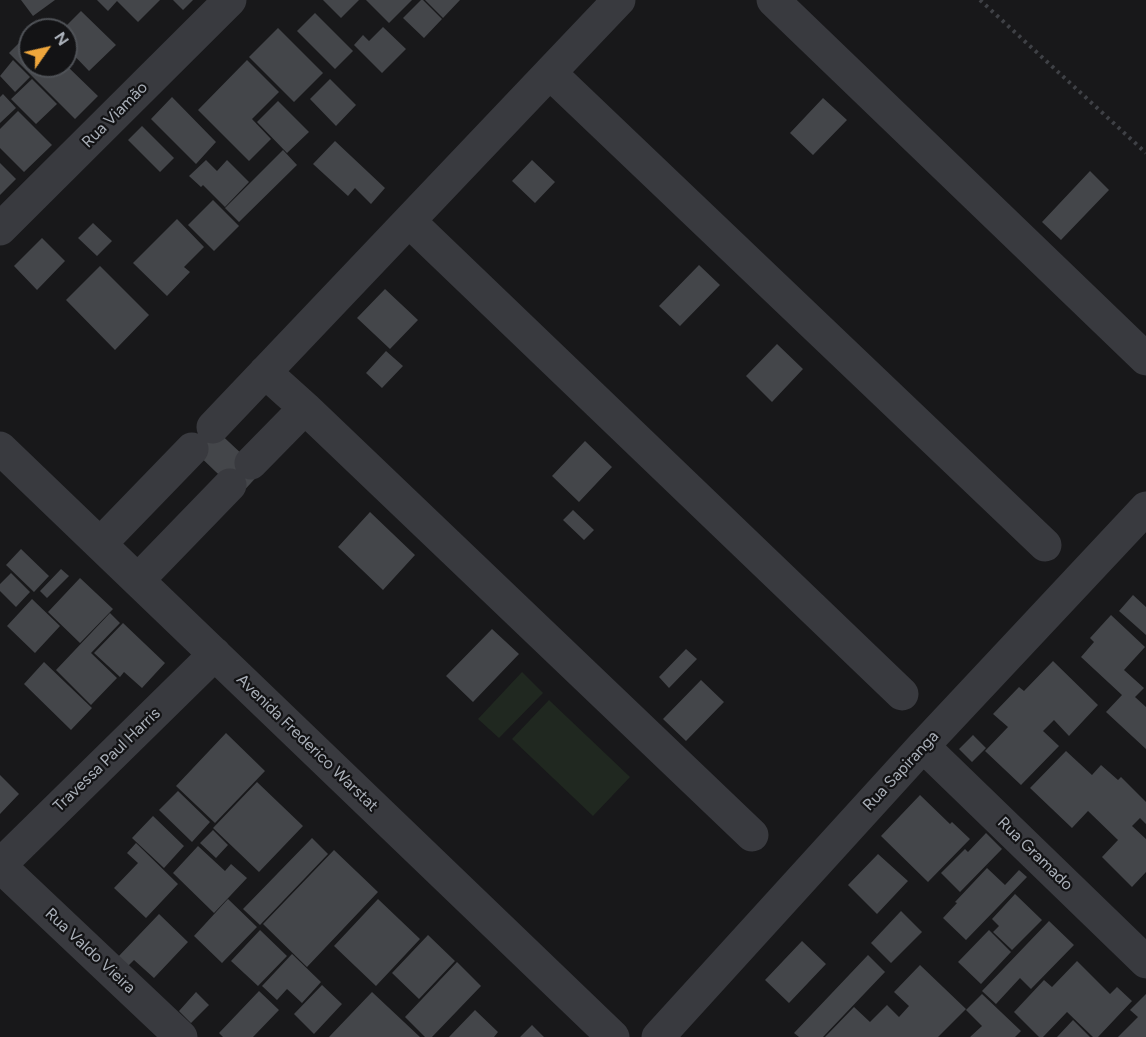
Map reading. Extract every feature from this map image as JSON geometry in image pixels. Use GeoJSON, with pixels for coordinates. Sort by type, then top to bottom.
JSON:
{"type":"FeatureCollection","features":[{"type":"Feature","properties":{"kind":"street","name":"Rua Viamão"},"geometry":{"type":"LineString","coordinates":[[0,229],[230,0]]}},
{"type":"Feature","properties":{"kind":"street"},"geometry":{"type":"LineString","coordinates":[[100,544],[619,0]]}},
{"type":"Feature","properties":{"kind":"street"},"geometry":{"type":"LineString","coordinates":[[773,0],[1146,359]]}},
{"type":"Feature","properties":{"kind":"street"},"geometry":{"type":"LineString","coordinates":[[550,73],[1045,545]]}},
{"type":"Feature","properties":{"kind":"street"},"geometry":{"type":"LineString","coordinates":[[409,220],[902,694]]}},
{"type":"Feature","properties":{"kind":"street"},"geometry":{"type":"LineString","coordinates":[[264,372],[305,408],[752,835]]}},
{"type":"Feature","properties":{"kind":"street"},"geometry":{"type":"LineString","coordinates":[[138,580],[305,408]]}},
{"type":"Feature","properties":{"kind":"street","name":"Avenida Frederico Warstat"},"geometry":{"type":"LineString","coordinates":[[0,448],[613,1037]]}},
{"type":"Feature","properties":{"kind":"street","name":"Rua Sapiranga"},"geometry":{"type":"LineString","coordinates":[[658,1037],[923,746],[1146,508]]}},
{"type":"Feature","properties":{"kind":"street","name":"Travessa Paul Harris"},"geometry":{"type":"LineString","coordinates":[[0,866],[215,654]]}},
{"type":"Feature","properties":{"kind":"street","name":"Rua Gramado"},"geometry":{"type":"LineString","coordinates":[[923,746],[1146,962]]}},
{"type":"Feature","properties":{"kind":"street","name":"Rua Valdo Vieira"},"geometry":{"type":"LineString","coordinates":[[0,866],[181,1037]]}},
{"type":"Feature","properties":{"kind":"path"},"geometry":{"type":"LineString","coordinates":[[980,0],[1146,153]]}},
{"type":"Feature","properties":{"kind":"shaded area"},"geometry":{"type":"Polygon","coordinates":[[[522,672],[543,693],[499,738],[478,719],[522,672]]]}},
{"type":"Feature","properties":{"kind":"shaded area"},"geometry":{"type":"Polygon","coordinates":[[[549,700],[630,777],[593,816],[512,739],[549,700]]]}},
{"type":"Feature","properties":{"kind":"building"},"geometry":{"type":"Polygon","coordinates":[[[21,0],[55,0],[33,16],[21,0]]]}},
{"type":"Feature","properties":{"kind":"building"},"geometry":{"type":"Polygon","coordinates":[[[97,0],[160,0],[138,22],[117,1],[108,11],[97,0]]]}},
{"type":"Feature","properties":{"kind":"building"},"geometry":{"type":"Polygon","coordinates":[[[173,0],[193,0],[183,10],[173,0]]]}},
{"type":"Feature","properties":{"kind":"building"},"geometry":{"type":"Polygon","coordinates":[[[323,0],[359,0],[341,18],[323,0]]]}},
{"type":"Feature","properties":{"kind":"building"},"geometry":{"type":"Polygon","coordinates":[[[366,0],[412,0],[389,23],[366,0]]]}},
{"type":"Feature","properties":{"kind":"building"},"geometry":{"type":"Polygon","coordinates":[[[421,0],[442,19],[424,38],[403,18],[421,0]]]}},
{"type":"Feature","properties":{"kind":"building"},"geometry":{"type":"Polygon","coordinates":[[[425,0],[460,0],[443,18],[425,0]]]}},
{"type":"Feature","properties":{"kind":"building"},"geometry":{"type":"Polygon","coordinates":[[[81,11],[116,45],[89,71],[78,60],[78,18],[74,18],[81,11]]]}},
{"type":"Feature","properties":{"kind":"building"},"geometry":{"type":"Polygon","coordinates":[[[315,13],[353,51],[335,69],[297,31],[315,13]]]}},
{"type":"Feature","properties":{"kind":"building"},"geometry":{"type":"Polygon","coordinates":[[[383,27],[406,49],[382,73],[354,45],[363,35],[369,41],[383,27]]]}},
{"type":"Feature","properties":{"kind":"building"},"geometry":{"type":"Polygon","coordinates":[[[278,28],[323,73],[294,102],[249,57],[278,28]]]}},
{"type":"Feature","properties":{"kind":"building"},"geometry":{"type":"Polygon","coordinates":[[[18,44],[18,62],[9,53],[18,44]]]}},
{"type":"Feature","properties":{"kind":"building"},"geometry":{"type":"Polygon","coordinates":[[[13,60],[18,65],[18,78],[29,78],[15,92],[0,76],[13,60]]]}},
{"type":"Feature","properties":{"kind":"building"},"geometry":{"type":"Polygon","coordinates":[[[247,60],[279,92],[252,119],[271,139],[249,161],[198,110],[247,60]]]}},
{"type":"Feature","properties":{"kind":"building"},"geometry":{"type":"Polygon","coordinates":[[[78,77],[98,96],[75,119],[34,78],[78,77]]]}},
{"type":"Feature","properties":{"kind":"building"},"geometry":{"type":"Polygon","coordinates":[[[32,79],[57,104],[36,124],[11,99],[32,79]]]}},
{"type":"Feature","properties":{"kind":"building"},"geometry":{"type":"Polygon","coordinates":[[[330,79],[356,105],[336,126],[310,99],[330,79]]]}},
{"type":"Feature","properties":{"kind":"building"},"geometry":{"type":"Polygon","coordinates":[[[3,94],[16,108],[0,123],[0,97],[3,94]]]}},
{"type":"Feature","properties":{"kind":"building"},"geometry":{"type":"Polygon","coordinates":[[[172,97],[216,142],[196,164],[151,119],[172,97]]]}},
{"type":"Feature","properties":{"kind":"building"},"geometry":{"type":"Polygon","coordinates":[[[823,98],[847,120],[813,155],[790,133],[823,98]]]}},
{"type":"Feature","properties":{"kind":"building"},"geometry":{"type":"Polygon","coordinates":[[[278,101],[309,132],[287,153],[257,122],[278,101]]]}},
{"type":"Feature","properties":{"kind":"building"},"geometry":{"type":"Polygon","coordinates":[[[18,111],[52,145],[24,172],[0,148],[0,129],[18,111]]]}},
{"type":"Feature","properties":{"kind":"building"},"geometry":{"type":"Polygon","coordinates":[[[142,126],[174,158],[160,172],[128,140],[142,126]]]}},
{"type":"Feature","properties":{"kind":"building"},"geometry":{"type":"Polygon","coordinates":[[[335,141],[385,188],[371,204],[355,188],[348,196],[313,164],[335,141]]]}},
{"type":"Feature","properties":{"kind":"building"},"geometry":{"type":"Polygon","coordinates":[[[283,150],[297,165],[239,222],[225,208],[283,150]]]}},
{"type":"Feature","properties":{"kind":"building"},"geometry":{"type":"Polygon","coordinates":[[[206,160],[217,171],[227,160],[249,182],[225,207],[203,185],[201,187],[189,176],[206,160]]]}},
{"type":"Feature","properties":{"kind":"building"},"geometry":{"type":"Polygon","coordinates":[[[532,160],[555,182],[535,203],[512,181],[532,160]]]}},
{"type":"Feature","properties":{"kind":"building"},"geometry":{"type":"Polygon","coordinates":[[[0,163],[16,179],[0,195],[0,163]]]}},
{"type":"Feature","properties":{"kind":"building"},"geometry":{"type":"Polygon","coordinates":[[[1090,171],[1109,190],[1061,240],[1042,222],[1090,171]]]}},
{"type":"Feature","properties":{"kind":"building"},"geometry":{"type":"Polygon","coordinates":[[[213,200],[239,226],[214,251],[188,225],[213,200]]]}},
{"type":"Feature","properties":{"kind":"building"},"geometry":{"type":"Polygon","coordinates":[[[177,219],[204,247],[184,267],[190,272],[167,296],[133,263],[177,219]]]}},
{"type":"Feature","properties":{"kind":"building"},"geometry":{"type":"Polygon","coordinates":[[[93,223],[112,241],[97,256],[78,238],[93,223]]]}},
{"type":"Feature","properties":{"kind":"building"},"geometry":{"type":"Polygon","coordinates":[[[42,238],[65,261],[37,290],[14,266],[42,238]]]}},
{"type":"Feature","properties":{"kind":"building"},"geometry":{"type":"Polygon","coordinates":[[[699,265],[720,285],[680,326],[659,306],[699,265]]]}},
{"type":"Feature","properties":{"kind":"building"},"geometry":{"type":"Polygon","coordinates":[[[100,266],[149,315],[115,350],[66,300],[100,266]]]}},
{"type":"Feature","properties":{"kind":"building"},"geometry":{"type":"Polygon","coordinates":[[[385,289],[418,320],[390,349],[357,318],[385,289]]]}},
{"type":"Feature","properties":{"kind":"building"},"geometry":{"type":"Polygon","coordinates":[[[777,344],[803,369],[772,402],[746,376],[777,344]]]}},
{"type":"Feature","properties":{"kind":"building"},"geometry":{"type":"Polygon","coordinates":[[[386,351],[403,366],[382,388],[366,373],[386,351]]]}},
{"type":"Feature","properties":{"kind":"building"},"geometry":{"type":"Polygon","coordinates":[[[213,427],[261,472],[240,495],[191,448],[213,427]]]}},
{"type":"Feature","properties":{"kind":"building"},"geometry":{"type":"Polygon","coordinates":[[[585,441],[612,467],[579,502],[552,476],[585,441]]]}},
{"type":"Feature","properties":{"kind":"building"},"geometry":{"type":"Polygon","coordinates":[[[573,510],[594,530],[584,540],[563,520],[573,510]]]}},
{"type":"Feature","properties":{"kind":"building"},"geometry":{"type":"Polygon","coordinates":[[[370,512],[415,555],[383,590],[338,547],[370,512]]]}},
{"type":"Feature","properties":{"kind":"building"},"geometry":{"type":"Polygon","coordinates":[[[21,549],[49,576],[34,592],[6,565],[21,549]]]}},
{"type":"Feature","properties":{"kind":"building"},"geometry":{"type":"Polygon","coordinates":[[[61,569],[69,576],[47,598],[40,591],[61,569]]]}},
{"type":"Feature","properties":{"kind":"building"},"geometry":{"type":"Polygon","coordinates":[[[11,573],[30,592],[16,607],[0,591],[0,584],[11,573]]]}},
{"type":"Feature","properties":{"kind":"building"},"geometry":{"type":"Polygon","coordinates":[[[80,578],[113,609],[80,643],[48,612],[80,578]]]}},
{"type":"Feature","properties":{"kind":"building"},"geometry":{"type":"Polygon","coordinates":[[[1133,595],[1146,607],[1146,635],[1119,611],[1133,595]]]}},
{"type":"Feature","properties":{"kind":"building"},"geometry":{"type":"Polygon","coordinates":[[[32,599],[60,626],[35,653],[7,626],[32,599]]]}},
{"type":"Feature","properties":{"kind":"building"},"geometry":{"type":"Polygon","coordinates":[[[110,613],[120,623],[91,653],[117,678],[91,705],[56,670],[110,613]]]}},
{"type":"Feature","properties":{"kind":"building"},"geometry":{"type":"Polygon","coordinates":[[[1111,615],[1145,647],[1124,670],[1144,688],[1135,697],[1146,707],[1146,749],[1106,712],[1122,695],[1081,657],[1094,642],[1090,638],[1111,615]]]}},
{"type":"Feature","properties":{"kind":"building"},"geometry":{"type":"Polygon","coordinates":[[[123,623],[165,663],[142,688],[124,672],[120,677],[94,653],[123,623]]]}},
{"type":"Feature","properties":{"kind":"building"},"geometry":{"type":"Polygon","coordinates":[[[492,629],[519,654],[473,702],[446,676],[492,629]]]}},
{"type":"Feature","properties":{"kind":"building"},"geometry":{"type":"Polygon","coordinates":[[[686,649],[697,659],[669,688],[659,677],[686,649]]]}},
{"type":"Feature","properties":{"kind":"building"},"geometry":{"type":"Polygon","coordinates":[[[1053,661],[1098,705],[1069,736],[1054,720],[1043,731],[1059,746],[1021,785],[985,751],[1008,727],[993,714],[1019,687],[1024,691],[1053,661]]]}},
{"type":"Feature","properties":{"kind":"building"},"geometry":{"type":"Polygon","coordinates":[[[44,662],[92,708],[71,730],[24,684],[44,662]]]}},
{"type":"Feature","properties":{"kind":"building"},"geometry":{"type":"Polygon","coordinates":[[[701,680],[724,702],[686,741],[663,719],[701,680]]]}},
{"type":"Feature","properties":{"kind":"building"},"geometry":{"type":"Polygon","coordinates":[[[226,733],[265,771],[215,823],[176,786],[226,733]]]}},
{"type":"Feature","properties":{"kind":"building"},"geometry":{"type":"Polygon","coordinates":[[[973,735],[986,748],[972,762],[959,749],[973,735]]]}},
{"type":"Feature","properties":{"kind":"building"},"geometry":{"type":"Polygon","coordinates":[[[1066,751],[1092,775],[1101,765],[1118,780],[1121,777],[1146,802],[1146,824],[1140,818],[1132,826],[1146,839],[1146,872],[1132,887],[1102,857],[1118,840],[1088,811],[1072,828],[1030,788],[1066,751]]]}},
{"type":"Feature","properties":{"kind":"building"},"geometry":{"type":"Polygon","coordinates":[[[0,775],[19,794],[0,814],[0,775]]]}},
{"type":"Feature","properties":{"kind":"building"},"geometry":{"type":"Polygon","coordinates":[[[257,782],[303,826],[259,872],[213,828],[257,782]]]}},
{"type":"Feature","properties":{"kind":"building"},"geometry":{"type":"Polygon","coordinates":[[[178,791],[210,822],[192,842],[159,810],[178,791]]]}},
{"type":"Feature","properties":{"kind":"building"},"geometry":{"type":"Polygon","coordinates":[[[920,795],[950,824],[952,822],[970,839],[928,882],[881,836],[920,795]]]}},
{"type":"Feature","properties":{"kind":"building"},"geometry":{"type":"Polygon","coordinates":[[[153,816],[184,846],[164,868],[132,838],[153,816]]]}},
{"type":"Feature","properties":{"kind":"building"},"geometry":{"type":"Polygon","coordinates":[[[213,830],[228,845],[216,858],[200,843],[213,830]]]}},
{"type":"Feature","properties":{"kind":"building"},"geometry":{"type":"Polygon","coordinates":[[[986,833],[1002,849],[960,892],[941,873],[965,849],[968,852],[986,833]]]}},
{"type":"Feature","properties":{"kind":"building"},"geometry":{"type":"Polygon","coordinates":[[[312,838],[328,854],[260,925],[243,909],[312,838]]]}},
{"type":"Feature","properties":{"kind":"building"},"geometry":{"type":"Polygon","coordinates":[[[136,843],[178,884],[146,918],[114,888],[138,863],[127,853],[136,843]]]}},
{"type":"Feature","properties":{"kind":"building"},"geometry":{"type":"Polygon","coordinates":[[[198,846],[225,871],[231,864],[247,878],[214,913],[173,873],[198,846]]]}},
{"type":"Feature","properties":{"kind":"building"},"geometry":{"type":"Polygon","coordinates":[[[334,850],[378,892],[307,967],[263,924],[334,850]]]}},
{"type":"Feature","properties":{"kind":"building"},"geometry":{"type":"Polygon","coordinates":[[[878,854],[908,881],[877,914],[848,885],[878,854]]]}},
{"type":"Feature","properties":{"kind":"building"},"geometry":{"type":"Polygon","coordinates":[[[987,868],[1005,885],[1019,870],[1027,877],[966,940],[943,918],[987,868]]]}},
{"type":"Feature","properties":{"kind":"building"},"geometry":{"type":"Polygon","coordinates":[[[1015,894],[1042,920],[1012,950],[993,932],[999,926],[992,919],[1015,894]]]}},
{"type":"Feature","properties":{"kind":"building"},"geometry":{"type":"Polygon","coordinates":[[[228,899],[257,927],[222,963],[194,936],[228,899]]]}},
{"type":"Feature","properties":{"kind":"building"},"geometry":{"type":"Polygon","coordinates":[[[378,899],[420,939],[376,986],[334,946],[378,899]]]}},
{"type":"Feature","properties":{"kind":"building"},"geometry":{"type":"Polygon","coordinates":[[[901,911],[922,932],[891,963],[871,943],[901,911]]]}},
{"type":"Feature","properties":{"kind":"building"},"geometry":{"type":"Polygon","coordinates":[[[159,914],[188,942],[154,978],[134,960],[126,968],[117,958],[159,914]]]}},
{"type":"Feature","properties":{"kind":"building"},"geometry":{"type":"Polygon","coordinates":[[[1049,921],[1074,945],[1031,989],[1020,978],[996,1004],[982,991],[1049,921]]]}},
{"type":"Feature","properties":{"kind":"building"},"geometry":{"type":"Polygon","coordinates":[[[260,930],[287,956],[258,986],[231,961],[260,930]]]}},
{"type":"Feature","properties":{"kind":"building"},"geometry":{"type":"Polygon","coordinates":[[[989,930],[1011,952],[981,984],[958,962],[989,930]]]}},
{"type":"Feature","properties":{"kind":"building"},"geometry":{"type":"Polygon","coordinates":[[[428,935],[455,961],[419,999],[392,973],[428,935]]]}},
{"type":"Feature","properties":{"kind":"building"},"geometry":{"type":"Polygon","coordinates":[[[802,941],[826,964],[789,1003],[765,980],[802,941]]]}},
{"type":"Feature","properties":{"kind":"building"},"geometry":{"type":"Polygon","coordinates":[[[292,954],[321,982],[302,1003],[287,989],[277,1000],[262,986],[292,954]]]}},
{"type":"Feature","properties":{"kind":"building"},"geometry":{"type":"Polygon","coordinates":[[[868,955],[885,972],[823,1037],[799,1037],[794,1033],[868,955]]]}},
{"type":"Feature","properties":{"kind":"building"},"geometry":{"type":"Polygon","coordinates":[[[1077,961],[1110,994],[1117,987],[1132,1001],[1098,1037],[1093,1037],[1067,1012],[1043,1037],[1039,1037],[1014,1012],[1044,980],[1052,987],[1077,961]]]}},
{"type":"Feature","properties":{"kind":"building"},"geometry":{"type":"Polygon","coordinates":[[[457,962],[481,986],[432,1037],[425,1037],[405,1017],[457,962]]]}},
{"type":"Feature","properties":{"kind":"building"},"geometry":{"type":"Polygon","coordinates":[[[920,965],[966,1009],[938,1037],[825,1037],[854,1007],[870,1022],[887,1005],[899,1017],[909,1006],[894,992],[920,965]]]}},
{"type":"Feature","properties":{"kind":"building"},"geometry":{"type":"Polygon","coordinates":[[[322,985],[342,1004],[314,1034],[294,1014],[322,985]]]}},
{"type":"Feature","properties":{"kind":"building"},"geometry":{"type":"Polygon","coordinates":[[[259,991],[279,1010],[253,1037],[223,1037],[219,1033],[259,991]]]}},
{"type":"Feature","properties":{"kind":"building"},"geometry":{"type":"Polygon","coordinates":[[[196,992],[209,1005],[191,1023],[179,1011],[196,992]]]}},
{"type":"Feature","properties":{"kind":"building"},"geometry":{"type":"Polygon","coordinates":[[[372,992],[420,1037],[329,1037],[372,992]]]}},
{"type":"Feature","properties":{"kind":"building"},"geometry":{"type":"Polygon","coordinates":[[[982,994],[1021,1031],[1015,1037],[970,1037],[982,1026],[966,1010],[982,994]]]}},
{"type":"Feature","properties":{"kind":"building"},"geometry":{"type":"Polygon","coordinates":[[[1146,994],[1146,1037],[1118,1037],[1138,1017],[1130,1010],[1146,994]]]}},
{"type":"Feature","properties":{"kind":"building"},"geometry":{"type":"Polygon","coordinates":[[[475,1010],[498,1032],[494,1037],[449,1037],[475,1010]]]}},
{"type":"Feature","properties":{"kind":"building"},"geometry":{"type":"Polygon","coordinates":[[[1073,1020],[1090,1037],[1057,1037],[1073,1020]]]}},
{"type":"Feature","properties":{"kind":"building"},"geometry":{"type":"Polygon","coordinates":[[[532,1025],[544,1037],[520,1037],[532,1025]]]}}]}
